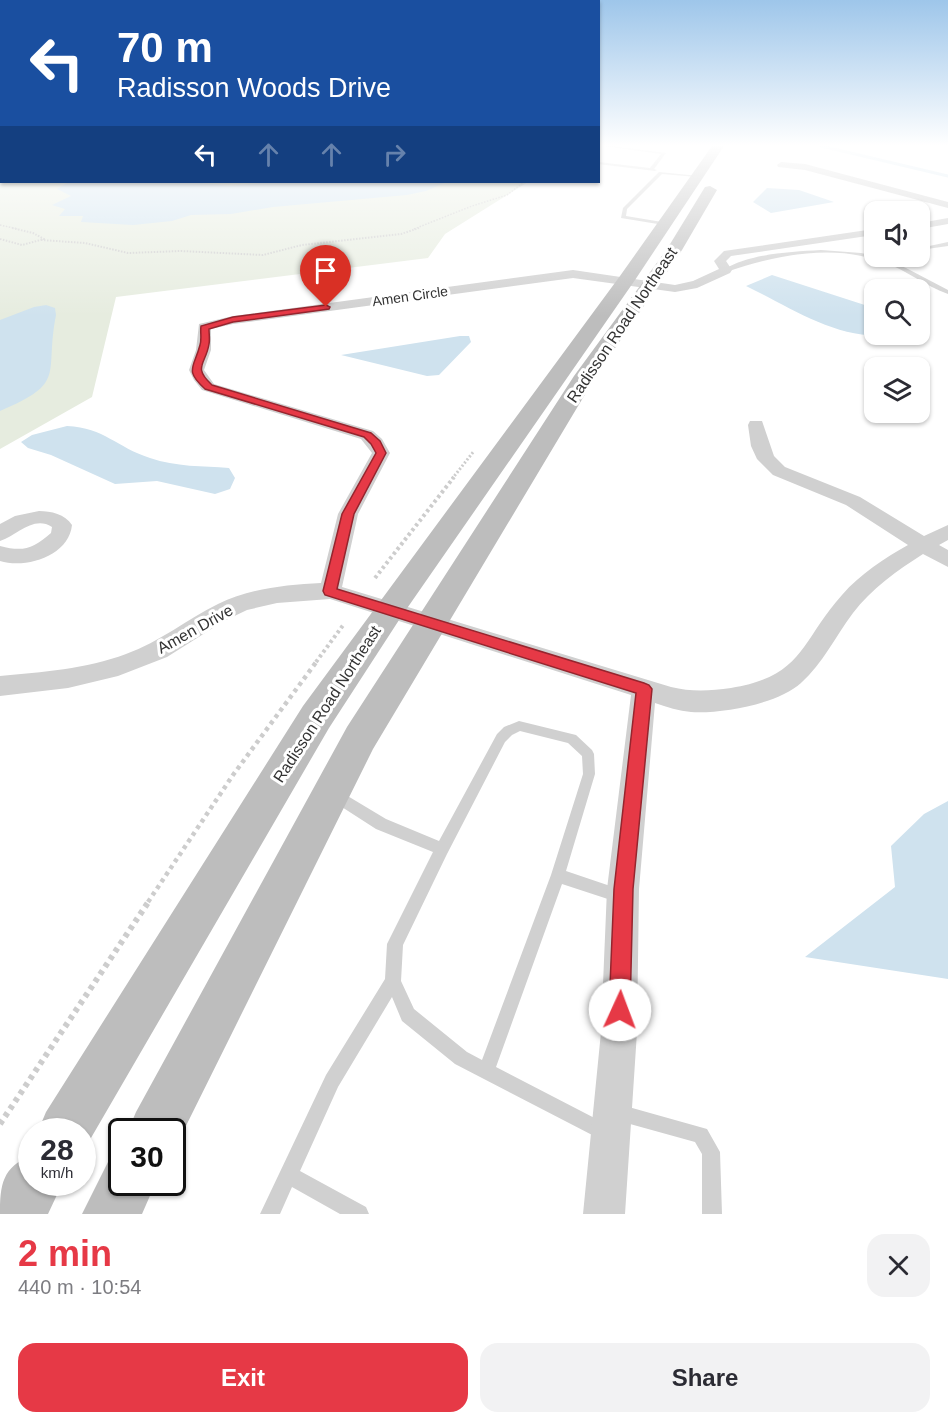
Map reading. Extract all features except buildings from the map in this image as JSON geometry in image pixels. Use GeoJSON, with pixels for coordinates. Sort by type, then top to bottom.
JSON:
{"type":"FeatureCollection","features":[{"type":"Feature","properties":{"kind":"main road","name":"Radisson Road Northeast"},"geometry":{"type":"LineString","coordinates":[[162,1118],[360,738],[585,376],[637,282],[662,224],[680,203]]}},
{"type":"Feature","properties":{"kind":"main road","name":"Radisson Road Northeast"},"geometry":{"type":"LineString","coordinates":[[73,1118],[286,764],[390,609],[637,282],[674,250],[695,203]]}},
{"type":"Feature","properties":{"kind":"main road"},"geometry":{"type":"LineString","coordinates":[[16,1214],[27,1196]]}},
{"type":"Feature","properties":{"kind":"main road"},"geometry":{"type":"LineString","coordinates":[[111,1214],[121,1196]]}},
{"type":"Feature","properties":{"kind":"street"},"geometry":{"type":"LineString","coordinates":[[930,224],[948,221]]}},
{"type":"Feature","properties":{"kind":"street"},"geometry":{"type":"LineString","coordinates":[[637,282],[672,288],[689,287],[726,270],[720,261],[723,256],[738,250],[864,233]]}},
{"type":"Feature","properties":{"kind":"street","name":"Amen Circle"},"geometry":{"type":"LineString","coordinates":[[330,591],[348,514],[381,453],[376,443],[368,435],[208,387],[198,378],[196,367],[205,344],[204,327],[233,320],[559,275],[583,274],[637,282]]}},
{"type":"Feature","properties":{"kind":"street"},"geometry":{"type":"LineString","coordinates":[[756,425],[760,446],[766,459],[779,471],[853,501],[948,560]]}},
{"type":"Feature","properties":{"kind":"street"},"geometry":{"type":"LineString","coordinates":[[0,534],[23,520],[39,517],[56,519],[62,525],[61,535],[44,550],[18,557],[2,556]]}},
{"type":"Feature","properties":{"kind":"street","name":"Amen Drive"},"geometry":{"type":"LineString","coordinates":[[0,686],[61,680],[99,672],[137,660],[228,609],[284,594],[330,591],[644,689],[689,701],[724,700],[755,693],[786,682],[810,658],[838,615],[857,594],[886,569],[922,544],[948,532]]}},
{"type":"Feature","properties":{"kind":"street"},"geometry":{"type":"LineString","coordinates":[[604,1214],[619,1032],[623,897],[644,689]]}},
{"type":"Feature","properties":{"kind":"lane"},"geometry":{"type":"LineString","coordinates":[[631,203],[625,209],[623,217],[662,224]]}},
{"type":"Feature","properties":{"kind":"lane"},"geometry":{"type":"LineString","coordinates":[[930,247],[948,244]]}},
{"type":"Feature","properties":{"kind":"lane"},"geometry":{"type":"LineString","coordinates":[[726,270],[764,257],[835,252],[864,255]]}},
{"type":"Feature","properties":{"kind":"lane"},"geometry":{"type":"LineString","coordinates":[[897,267],[948,292]]}},
{"type":"Feature","properties":{"kind":"lane"},"geometry":{"type":"LineString","coordinates":[[486,1071],[558,875],[589,774],[588,754],[572,739],[519,726],[508,731],[501,738],[395,944],[393,981],[408,1015],[461,1058],[486,1071],[611,1123],[701,1134],[711,1152],[712,1214]]}},
{"type":"Feature","properties":{"kind":"lane"},"geometry":{"type":"LineString","coordinates":[[331,792],[381,824],[442,849]]}},
{"type":"Feature","properties":{"kind":"lane"},"geometry":{"type":"LineString","coordinates":[[558,875],[623,897]]}},
{"type":"Feature","properties":{"kind":"lane"},"geometry":{"type":"LineString","coordinates":[[270,1214],[332,1081],[393,981]]}},
{"type":"Feature","properties":{"kind":"lane"},"geometry":{"type":"LineString","coordinates":[[289,1175],[359,1214]]}},
{"type":"Feature","properties":{"kind":"path"},"geometry":{"type":"LineString","coordinates":[[0,239],[9,244],[41,240],[86,243],[128,253],[181,251],[263,255],[302,245],[401,234],[483,203]]}},
{"type":"Feature","properties":{"kind":"path"},"geometry":{"type":"LineString","coordinates":[[0,225],[33,233],[44,239],[41,240]]}},
{"type":"Feature","properties":{"kind":"path"},"geometry":{"type":"LineString","coordinates":[[0,1124],[233,775],[344,624]]}},
{"type":"Feature","properties":{"kind":"shaded area"},"geometry":{"type":"Polygon","coordinates":[[[0,203],[495,203],[445,234],[428,258],[116,297],[92,397],[0,449],[0,203]]]}},
{"type":"Feature","properties":{"kind":"water"},"geometry":{"type":"Polygon","coordinates":[[[57,203],[322,203],[231,214],[191,215],[172,221],[133,225],[81,222],[83,216],[59,216],[65,209],[52,205],[57,203]]]}},
{"type":"Feature","properties":{"kind":"water"},"geometry":{"type":"Polygon","coordinates":[[[754,203],[830,203],[771,213],[754,203]]]}},
{"type":"Feature","properties":{"kind":"water"},"geometry":{"type":"Polygon","coordinates":[[[772,275],[864,305],[864,334],[814,320],[746,286],[772,275]]]}},
{"type":"Feature","properties":{"kind":"water"},"geometry":{"type":"Polygon","coordinates":[[[46,305],[55,308],[56,315],[49,375],[36,392],[0,411],[0,320],[34,307],[46,305]]]}},
{"type":"Feature","properties":{"kind":"water"},"geometry":{"type":"Polygon","coordinates":[[[469,336],[471,342],[439,375],[427,376],[341,355],[469,336]]]}},
{"type":"Feature","properties":{"kind":"water"},"geometry":{"type":"Polygon","coordinates":[[[67,426],[91,430],[138,454],[160,461],[190,466],[229,468],[235,478],[230,489],[215,494],[157,481],[115,484],[51,455],[28,448],[21,442],[32,435],[67,426]]]}},
{"type":"Feature","properties":{"kind":"water"},"geometry":{"type":"Polygon","coordinates":[[[948,801],[948,979],[805,957],[895,887],[891,846],[924,814],[948,801]]]}},
{"type":"Feature","properties":{"kind":"route"},"geometry":{"type":"LineString","coordinates":[[326,307],[233,320],[204,327],[205,344],[196,367],[198,378],[208,387],[368,435],[376,443],[381,453],[348,514],[330,591],[644,689],[623,889],[620,1010]]}}]}
